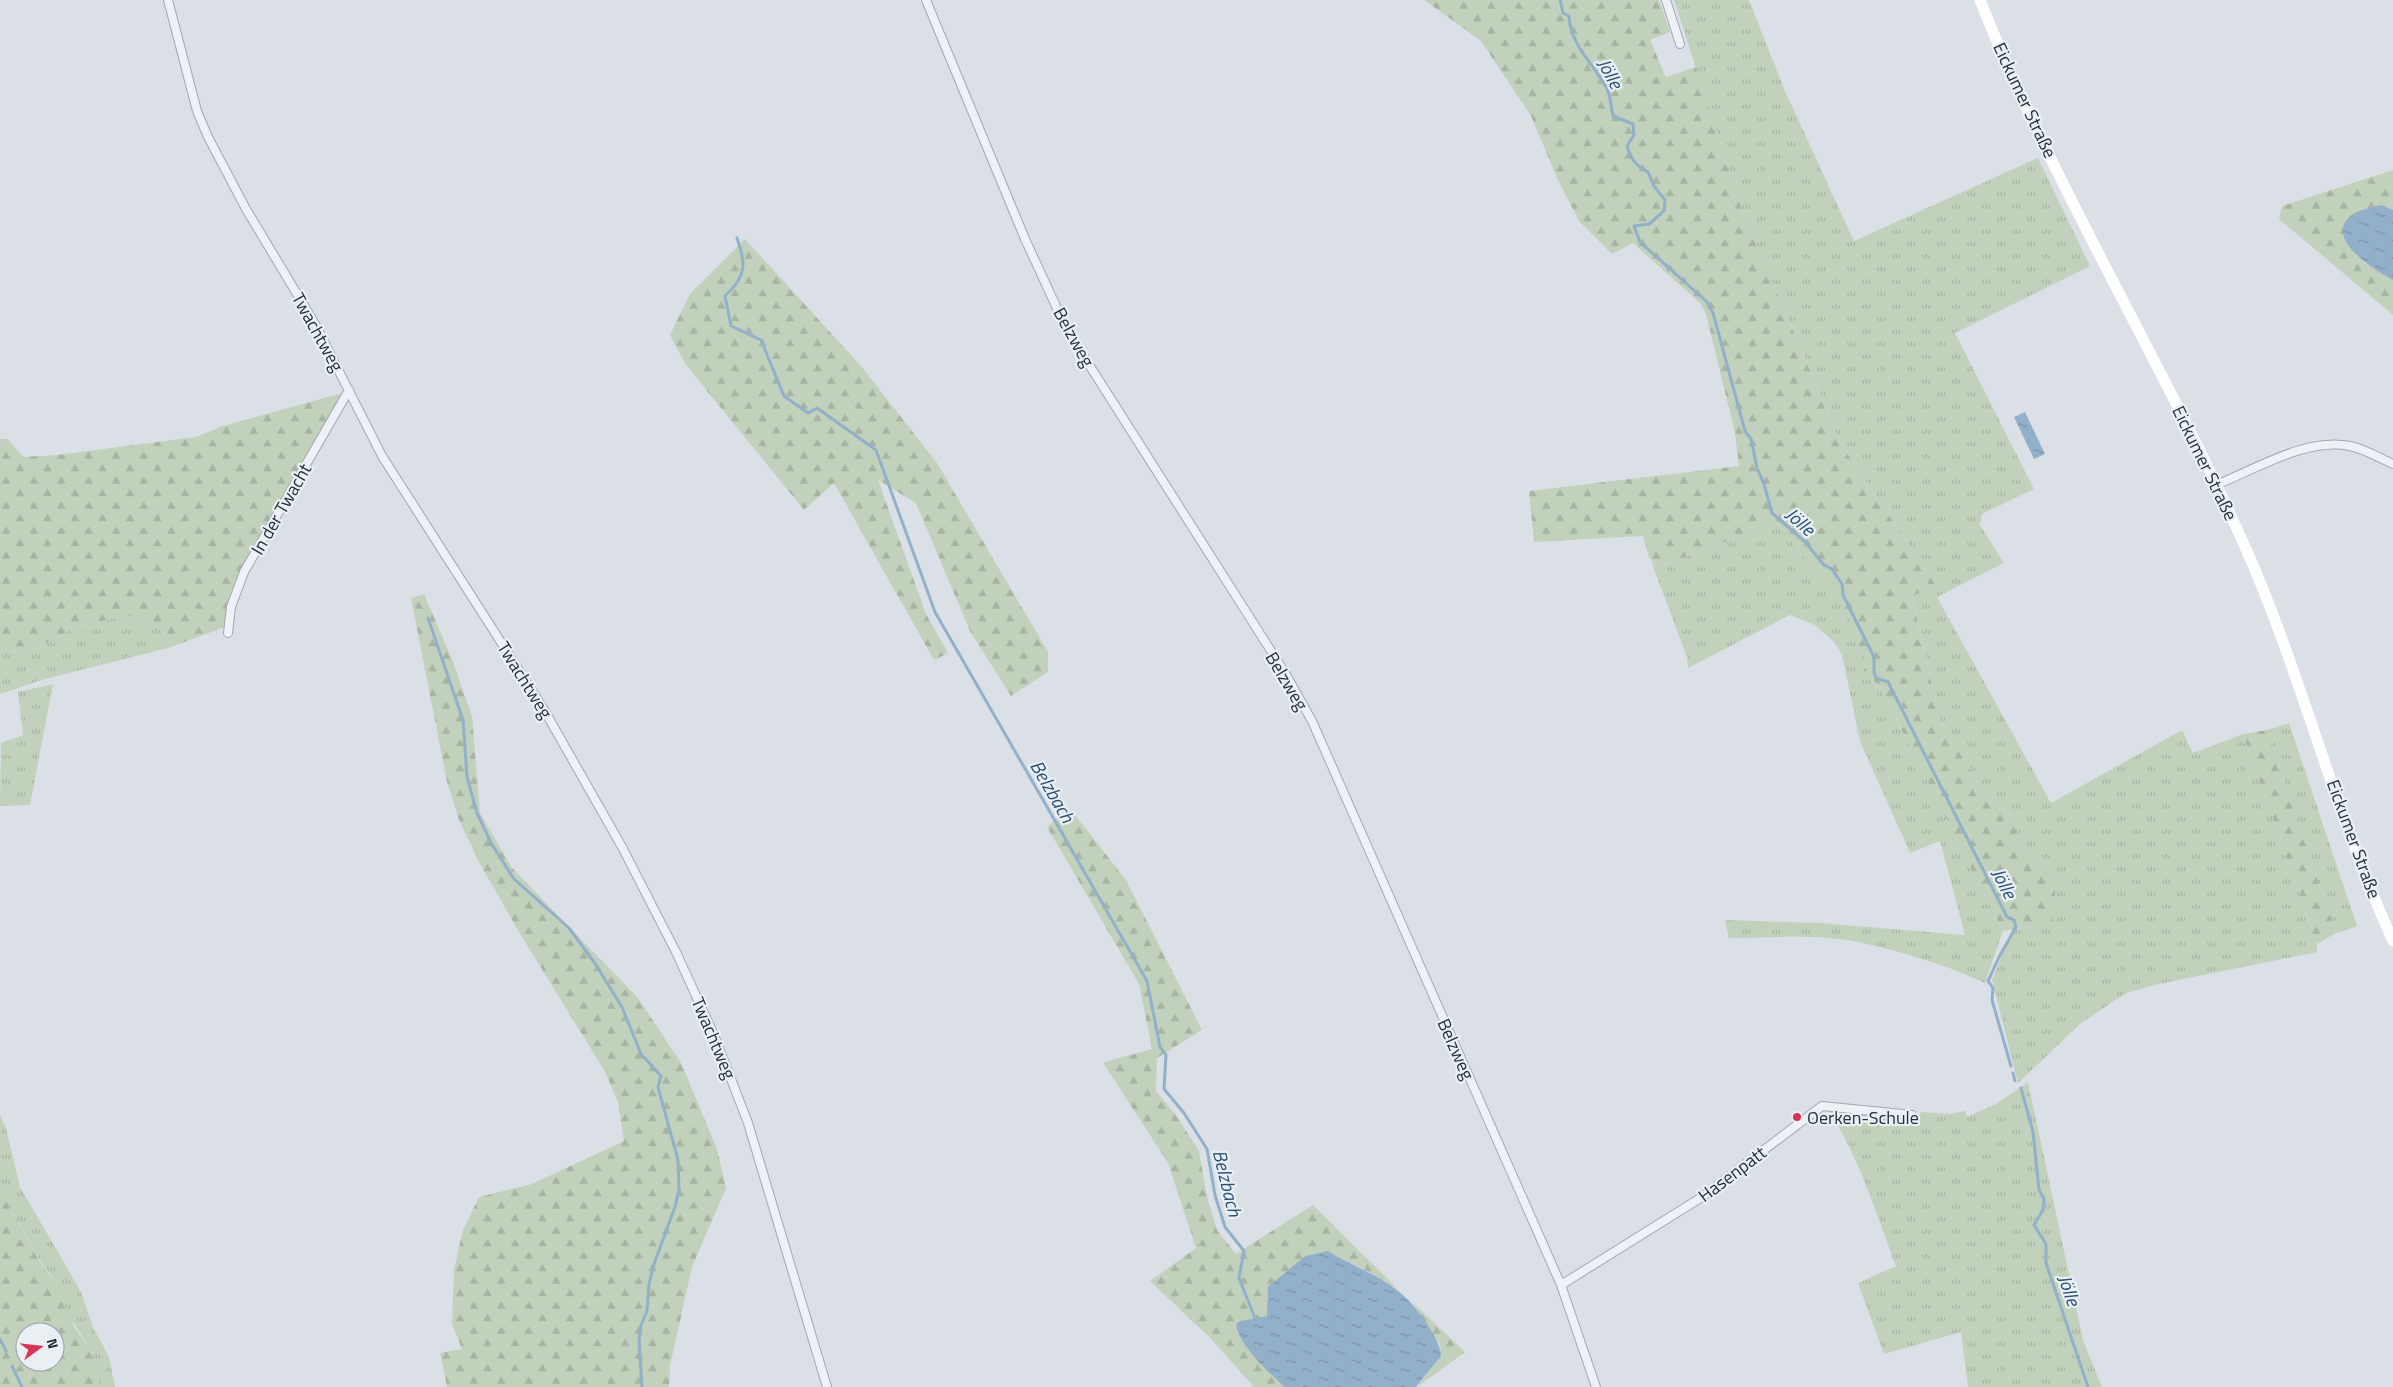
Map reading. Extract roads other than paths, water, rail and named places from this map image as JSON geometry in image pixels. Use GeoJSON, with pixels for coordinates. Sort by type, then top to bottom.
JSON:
{"type":"FeatureCollection","features":[{"type":"Feature","properties":{"kind":"main road","name":"Eickumer Straße"},"geometry":{"type":"LineString","coordinates":[[1980,0],[2039,132],[2216,485],[2266,600],[2340,805],[2393,940]]}},
{"type":"Feature","properties":{"kind":"street","name":"Twachtweg"},"geometry":{"type":"LineString","coordinates":[[168,0],[197,111],[208,136],[268,248],[316,324],[382,456],[543,708],[622,847],[676,952],[714,1035],[748,1124],[827,1387]]}},
{"type":"Feature","properties":{"kind":"street"},"geometry":{"type":"LineString","coordinates":[[1666,0],[1680,44]]}},
{"type":"Feature","properties":{"kind":"street","name":"Belzweg"},"geometry":{"type":"LineString","coordinates":[[929,1],[1025,239],[1067,330],[1285,673],[1312,721],[1561,1285],[1596,1387]]}},
{"type":"Feature","properties":{"kind":"street","name":"In der Twacht"},"geometry":{"type":"LineString","coordinates":[[228,633],[230,607],[244,572],[350,390]]}},
{"type":"Feature","properties":{"kind":"street"},"geometry":{"type":"LineString","coordinates":[[2216,485],[2302,449],[2326,445],[2352,447],[2393,464]]}},
{"type":"Feature","properties":{"kind":"street","name":"Hasenpatt"},"geometry":{"type":"LineString","coordinates":[[1561,1285],[1702,1197],[1822,1106],[1912,1115]]}},
{"type":"Feature","properties":{"kind":"water"},"geometry":{"type":"Polygon","coordinates":[[[2382,205],[2393,210],[2393,280],[2363,261],[2346,241],[2343,231],[2345,222],[2355,213],[2382,205]]]}},
{"type":"Feature","properties":{"kind":"water"},"geometry":{"type":"Polygon","coordinates":[[[2025,412],[2045,454],[2034,459],[2014,417],[2025,412]]]}},
{"type":"Feature","properties":{"kind":"water"},"geometry":{"type":"Polygon","coordinates":[[[1328,1251],[1393,1287],[1415,1307],[1434,1334],[1441,1356],[1416,1387],[1284,1387],[1255,1358],[1242,1341],[1236,1324],[1240,1321],[1267,1316],[1268,1287],[1305,1256],[1328,1251]]]}},
{"type":"Feature","properties":{"kind":"waterway","name":"Jölle"},"geometry":{"type":"LineString","coordinates":[[1560,0],[1563,13],[1569,16],[1570,26],[1578,45],[1608,92],[1613,116],[1633,124],[1634,135],[1627,146],[1630,155],[1637,165],[1648,172],[1654,186],[1665,200],[1664,211],[1649,224],[1634,226],[1640,242],[1707,302],[1713,313],[1745,431],[1751,439],[1757,468],[1764,484],[1772,513],[1805,542],[1824,565],[1832,569],[1842,584],[1843,595],[1874,657],[1876,678],[1888,682],[2007,917],[2014,920],[2016,927],[1988,981],[1993,988],[1992,1000],[2011,1066]]}},
{"type":"Feature","properties":{"kind":"waterway","name":"Belzbach"},"geometry":{"type":"LineString","coordinates":[[737,238],[742,255],[743,269],[737,282],[725,296],[731,326],[761,340],[784,396],[808,413],[817,408],[876,450],[935,612],[1147,981],[1160,1047],[1166,1055],[1164,1089],[1184,1113],[1207,1149],[1215,1195],[1225,1227],[1244,1251],[1239,1278],[1255,1318],[1258,1321]]}},
{"type":"Feature","properties":{"kind":"waterway"},"geometry":{"type":"LineString","coordinates":[[428,618],[463,720],[467,777],[477,813],[491,843],[514,879],[569,928],[594,962],[622,1007],[641,1054],[661,1076],[658,1087],[678,1160],[679,1189],[675,1207],[654,1264],[649,1284],[647,1311],[641,1325],[639,1341],[642,1387]]}},
{"type":"Feature","properties":{"kind":"waterway","name":"Jölle"},"geometry":{"type":"LineString","coordinates":[[2013,1073],[2015,1081]]}},
{"type":"Feature","properties":{"kind":"waterway","name":"Jölle"},"geometry":{"type":"LineString","coordinates":[[2021,1088],[2033,1132],[2039,1190],[2044,1199],[2043,1210],[2034,1225],[2046,1244],[2046,1263],[2088,1387]]}},
{"type":"Feature","properties":{"kind":"waterway"},"geometry":{"type":"LineString","coordinates":[[0,1339],[6,1351]]}},
{"type":"Feature","properties":{"kind":"waterway"},"geometry":{"type":"LineString","coordinates":[[12,1366],[22,1387]]}},
{"type":"Feature","properties":{"kind":"place","name":"Oerken-Schule"},"geometry":{"type":"Point","coordinates":[1797,1117]}}]}
